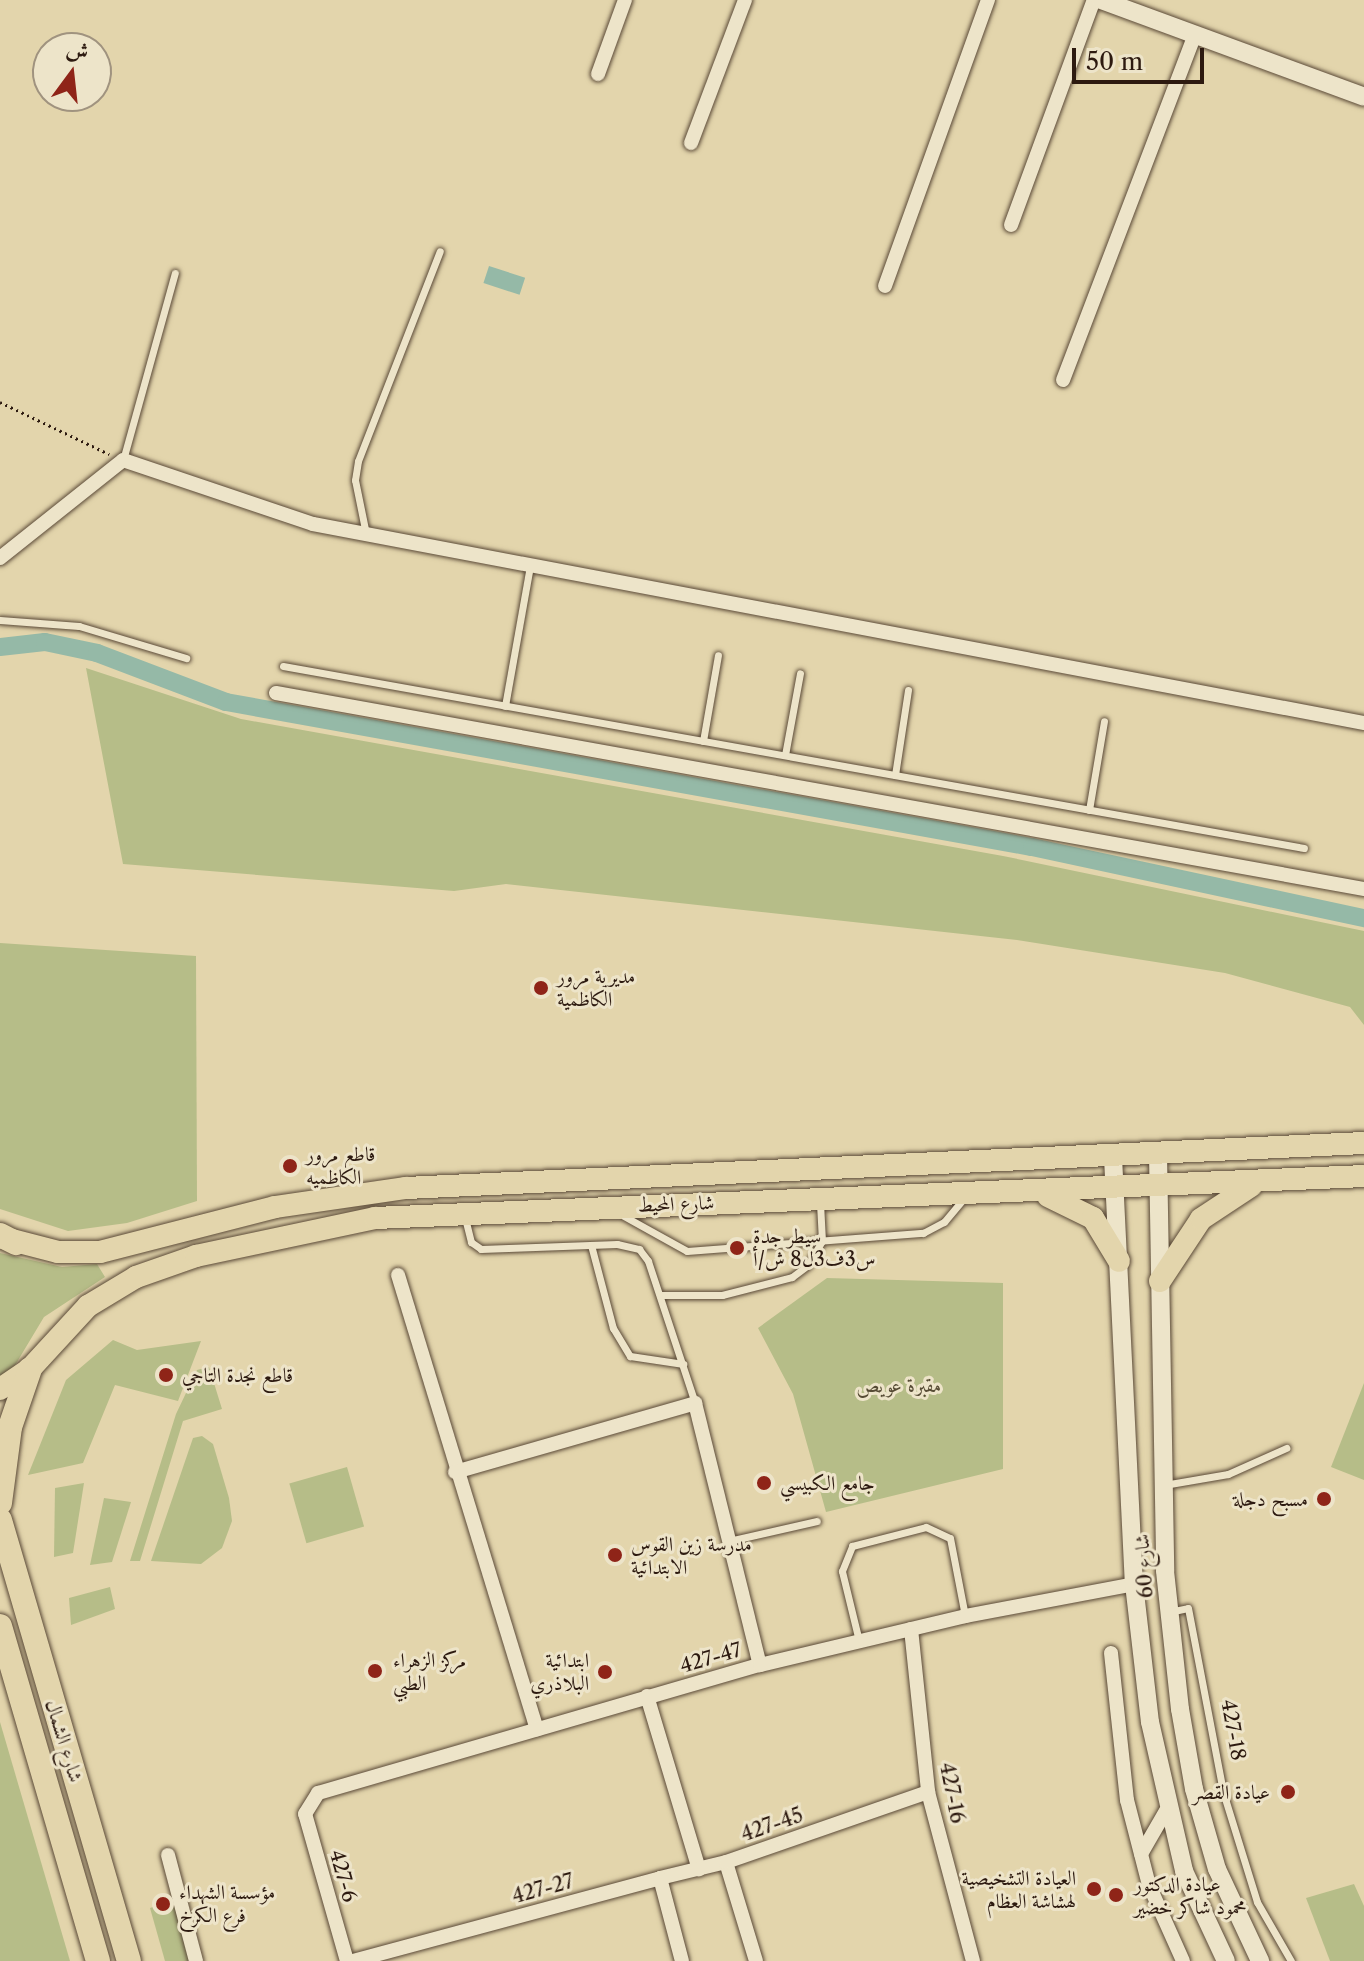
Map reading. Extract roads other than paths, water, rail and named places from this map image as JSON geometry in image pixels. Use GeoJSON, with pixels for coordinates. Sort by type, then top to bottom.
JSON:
{"type":"FeatureCollection","features":[{"type":"Feature","properties":{"kind":"highway"},"geometry":{"type":"LineString","coordinates":[[0,1503],[10,1427],[30,1369]]}},
{"type":"Feature","properties":{"kind":"highway","name":"شارع الشمال"},"geometry":{"type":"LineString","coordinates":[[0,1520],[129,1961]]}},
{"type":"Feature","properties":{"kind":"highway","name":"شارع الشمال"},"geometry":{"type":"LineString","coordinates":[[0,1626],[98,1961]]}},
{"type":"Feature","properties":{"kind":"main road","name":"شارع المحيط"},"geometry":{"type":"LineString","coordinates":[[5,1238],[58,1252],[100,1252],[275,1207],[406,1188],[1364,1143]]}},
{"type":"Feature","properties":{"kind":"main road"},"geometry":{"type":"LineString","coordinates":[[806,1169],[803,1185],[815,1198]]}},
{"type":"Feature","properties":{"kind":"main road"},"geometry":{"type":"LineString","coordinates":[[770,1200],[777,1186],[773,1171]]}},
{"type":"Feature","properties":{"kind":"main road","name":"شارع المحيط"},"geometry":{"type":"LineString","coordinates":[[0,1389],[30,1369],[88,1306],[167,1266],[303,1230],[464,1212],[1115,1189],[1364,1176]]}},
{"type":"Feature","properties":{"kind":"main road"},"geometry":{"type":"LineString","coordinates":[[1160,1281],[1201,1219],[1256,1183]]}},
{"type":"Feature","properties":{"kind":"main road"},"geometry":{"type":"LineString","coordinates":[[1032,1190],[1071,1203],[1093,1218],[1119,1261]]}},
{"type":"Feature","properties":{"kind":"street"},"geometry":{"type":"LineString","coordinates":[[598,74],[625,0]]}},
{"type":"Feature","properties":{"kind":"street"},"geometry":{"type":"LineString","coordinates":[[691,143],[745,0]]}},
{"type":"Feature","properties":{"kind":"street"},"geometry":{"type":"LineString","coordinates":[[885,286],[988,0]]}},
{"type":"Feature","properties":{"kind":"street"},"geometry":{"type":"LineString","coordinates":[[1011,225],[1094,0]]}},
{"type":"Feature","properties":{"kind":"street"},"geometry":{"type":"LineString","coordinates":[[1101,0],[1364,97]]}},
{"type":"Feature","properties":{"kind":"street"},"geometry":{"type":"LineString","coordinates":[[1063,380],[1195,35]]}},
{"type":"Feature","properties":{"kind":"street"},"geometry":{"type":"LineString","coordinates":[[0,558],[123,460],[313,524],[1364,723]]}},
{"type":"Feature","properties":{"kind":"street"},"geometry":{"type":"LineString","coordinates":[[276,693],[1364,889]]}},
{"type":"Feature","properties":{"kind":"street","name":"شارع 60"},"geometry":{"type":"LineString","coordinates":[[1158,1154],[1162,1486],[1169,1612],[1194,1789],[1217,1869],[1260,1961]]}},
{"type":"Feature","properties":{"kind":"street","name":"شارع 60"},"geometry":{"type":"LineString","coordinates":[[1113,1157],[1134,1584],[1167,1809],[1184,1871],[1226,1961]]}},
{"type":"Feature","properties":{"kind":"street"},"geometry":{"type":"LineString","coordinates":[[398,1275],[455,1472],[537,1729]]}},
{"type":"Feature","properties":{"kind":"street"},"geometry":{"type":"LineString","coordinates":[[455,1472],[695,1403],[760,1665]]}},
{"type":"Feature","properties":{"kind":"street","name":"427-47"},"geometry":{"type":"LineString","coordinates":[[308,1802],[318,1793],[760,1665],[965,1616],[1134,1584]]}},
{"type":"Feature","properties":{"kind":"street","name":"427-16"},"geometry":{"type":"LineString","coordinates":[[911,1629],[928,1792],[973,1961]]}},
{"type":"Feature","properties":{"kind":"street"},"geometry":{"type":"LineString","coordinates":[[1111,1653],[1127,1800],[1141,1854],[1183,1961]]}},
{"type":"Feature","properties":{"kind":"street"},"geometry":{"type":"LineString","coordinates":[[647,1696],[699,1869]]}},
{"type":"Feature","properties":{"kind":"street","name":"427-45"},"geometry":{"type":"LineString","coordinates":[[756,1961],[726,1862],[928,1792]]}},
{"type":"Feature","properties":{"kind":"street","name":"427-6"},"geometry":{"type":"LineString","coordinates":[[308,1802],[305,1814],[347,1961]]}},
{"type":"Feature","properties":{"kind":"street"},"geometry":{"type":"LineString","coordinates":[[1141,1854],[1167,1809]]}},
{"type":"Feature","properties":{"kind":"street"},"geometry":{"type":"LineString","coordinates":[[168,1855],[196,1961]]}},
{"type":"Feature","properties":{"kind":"street","name":"427-27"},"geometry":{"type":"LineString","coordinates":[[353,1961],[726,1862]]}},
{"type":"Feature","properties":{"kind":"street"},"geometry":{"type":"LineString","coordinates":[[660,1878],[682,1961]]}},
{"type":"Feature","properties":{"kind":"lane"},"geometry":{"type":"LineString","coordinates":[[366,534],[355,480],[358,461],[440,251]]}},
{"type":"Feature","properties":{"kind":"lane"},"geometry":{"type":"LineString","coordinates":[[123,460],[175,273]]}},
{"type":"Feature","properties":{"kind":"lane"},"geometry":{"type":"LineString","coordinates":[[505,706],[530,565]]}},
{"type":"Feature","properties":{"kind":"lane"},"geometry":{"type":"LineString","coordinates":[[0,620],[79,626],[186,658]]}},
{"type":"Feature","properties":{"kind":"lane"},"geometry":{"type":"LineString","coordinates":[[703,741],[718,655]]}},
{"type":"Feature","properties":{"kind":"lane"},"geometry":{"type":"LineString","coordinates":[[283,666],[1304,848]]}},
{"type":"Feature","properties":{"kind":"lane"},"geometry":{"type":"LineString","coordinates":[[785,755],[800,673]]}},
{"type":"Feature","properties":{"kind":"lane"},"geometry":{"type":"LineString","coordinates":[[895,775],[908,690]]}},
{"type":"Feature","properties":{"kind":"lane"},"geometry":{"type":"LineString","coordinates":[[1089,810],[1104,721]]}},
{"type":"Feature","properties":{"kind":"lane"},"geometry":{"type":"LineString","coordinates":[[601,1207],[687,1251],[931,1230],[969,1192]]}},
{"type":"Feature","properties":{"kind":"lane"},"geometry":{"type":"LineString","coordinates":[[660,1295],[722,1295],[784,1282],[808,1265],[822,1241],[815,1198]]}},
{"type":"Feature","properties":{"kind":"lane"},"geometry":{"type":"LineString","coordinates":[[464,1212],[466,1233],[481,1249],[591,1245],[639,1249],[660,1295],[695,1403]]}},
{"type":"Feature","properties":{"kind":"lane"},"geometry":{"type":"LineString","coordinates":[[591,1245],[613,1328],[630,1356],[683,1364]]}},
{"type":"Feature","properties":{"kind":"lane"},"geometry":{"type":"LineString","coordinates":[[1162,1486],[1228,1474],[1286,1448]]}},
{"type":"Feature","properties":{"kind":"lane"},"geometry":{"type":"LineString","coordinates":[[729,1541],[817,1521]]}},
{"type":"Feature","properties":{"kind":"lane"},"geometry":{"type":"LineString","coordinates":[[859,1641],[842,1571],[852,1546],[926,1527],[950,1538],[965,1616]]}},
{"type":"Feature","properties":{"kind":"lane","name":"427-18"},"geometry":{"type":"LineString","coordinates":[[1169,1612],[1188,1608],[1223,1792],[1257,1902],[1291,1961]]}},
{"type":"Feature","properties":{"kind":"waterway"},"geometry":{"type":"LineString","coordinates":[[0,647],[45,642],[97,653],[226,702],[1032,847],[1364,918]]}},
{"type":"Feature","properties":{"kind":"place","name":"مديرية مرور الكاظمية"},"geometry":{"type":"Point","coordinates":[541,988]}},
{"type":"Feature","properties":{"kind":"place","name":"قاطع مرور الكاظميه"},"geometry":{"type":"Point","coordinates":[290,1166]}},
{"type":"Feature","properties":{"kind":"place","name":"سيطر جدة س3ف3ل8 ش/أ"},"geometry":{"type":"Point","coordinates":[737,1248]}},
{"type":"Feature","properties":{"kind":"place","name":"قاطع نجدة التاجي"},"geometry":{"type":"Point","coordinates":[166,1375]}},
{"type":"Feature","properties":{"kind":"place","name":"جامع الكبيسي"},"geometry":{"type":"Point","coordinates":[764,1483]}},
{"type":"Feature","properties":{"kind":"place","name":"مسبح دجلة"},"geometry":{"type":"Point","coordinates":[1324,1499]}},
{"type":"Feature","properties":{"kind":"place","name":"مدرسة زين القوس الابتدائية"},"geometry":{"type":"Point","coordinates":[615,1555]}},
{"type":"Feature","properties":{"kind":"place","name":"مركز الزهراء الطبي"},"geometry":{"type":"Point","coordinates":[375,1671]}},
{"type":"Feature","properties":{"kind":"place","name":"ابتدائية البلاذري"},"geometry":{"type":"Point","coordinates":[605,1672]}},
{"type":"Feature","properties":{"kind":"place","name":"عيادة القصر"},"geometry":{"type":"Point","coordinates":[1288,1792]}},
{"type":"Feature","properties":{"kind":"place","name":"العيادة التشخيصية لهشاشة العظام"},"geometry":{"type":"Point","coordinates":[1094,1889]}},
{"type":"Feature","properties":{"kind":"place","name":"عيادة الدكتور محمود شاكر خضير"},"geometry":{"type":"Point","coordinates":[1116,1895]}},
{"type":"Feature","properties":{"kind":"place","name":"مؤسسة الشهداء فرع الكرخ"},"geometry":{"type":"Point","coordinates":[163,1904]}},
{"type":"Feature","properties":{"kind":"park label","name":"مقبرة عويص"},"geometry":{"type":"Point","coordinates":[899,1385]}}]}
